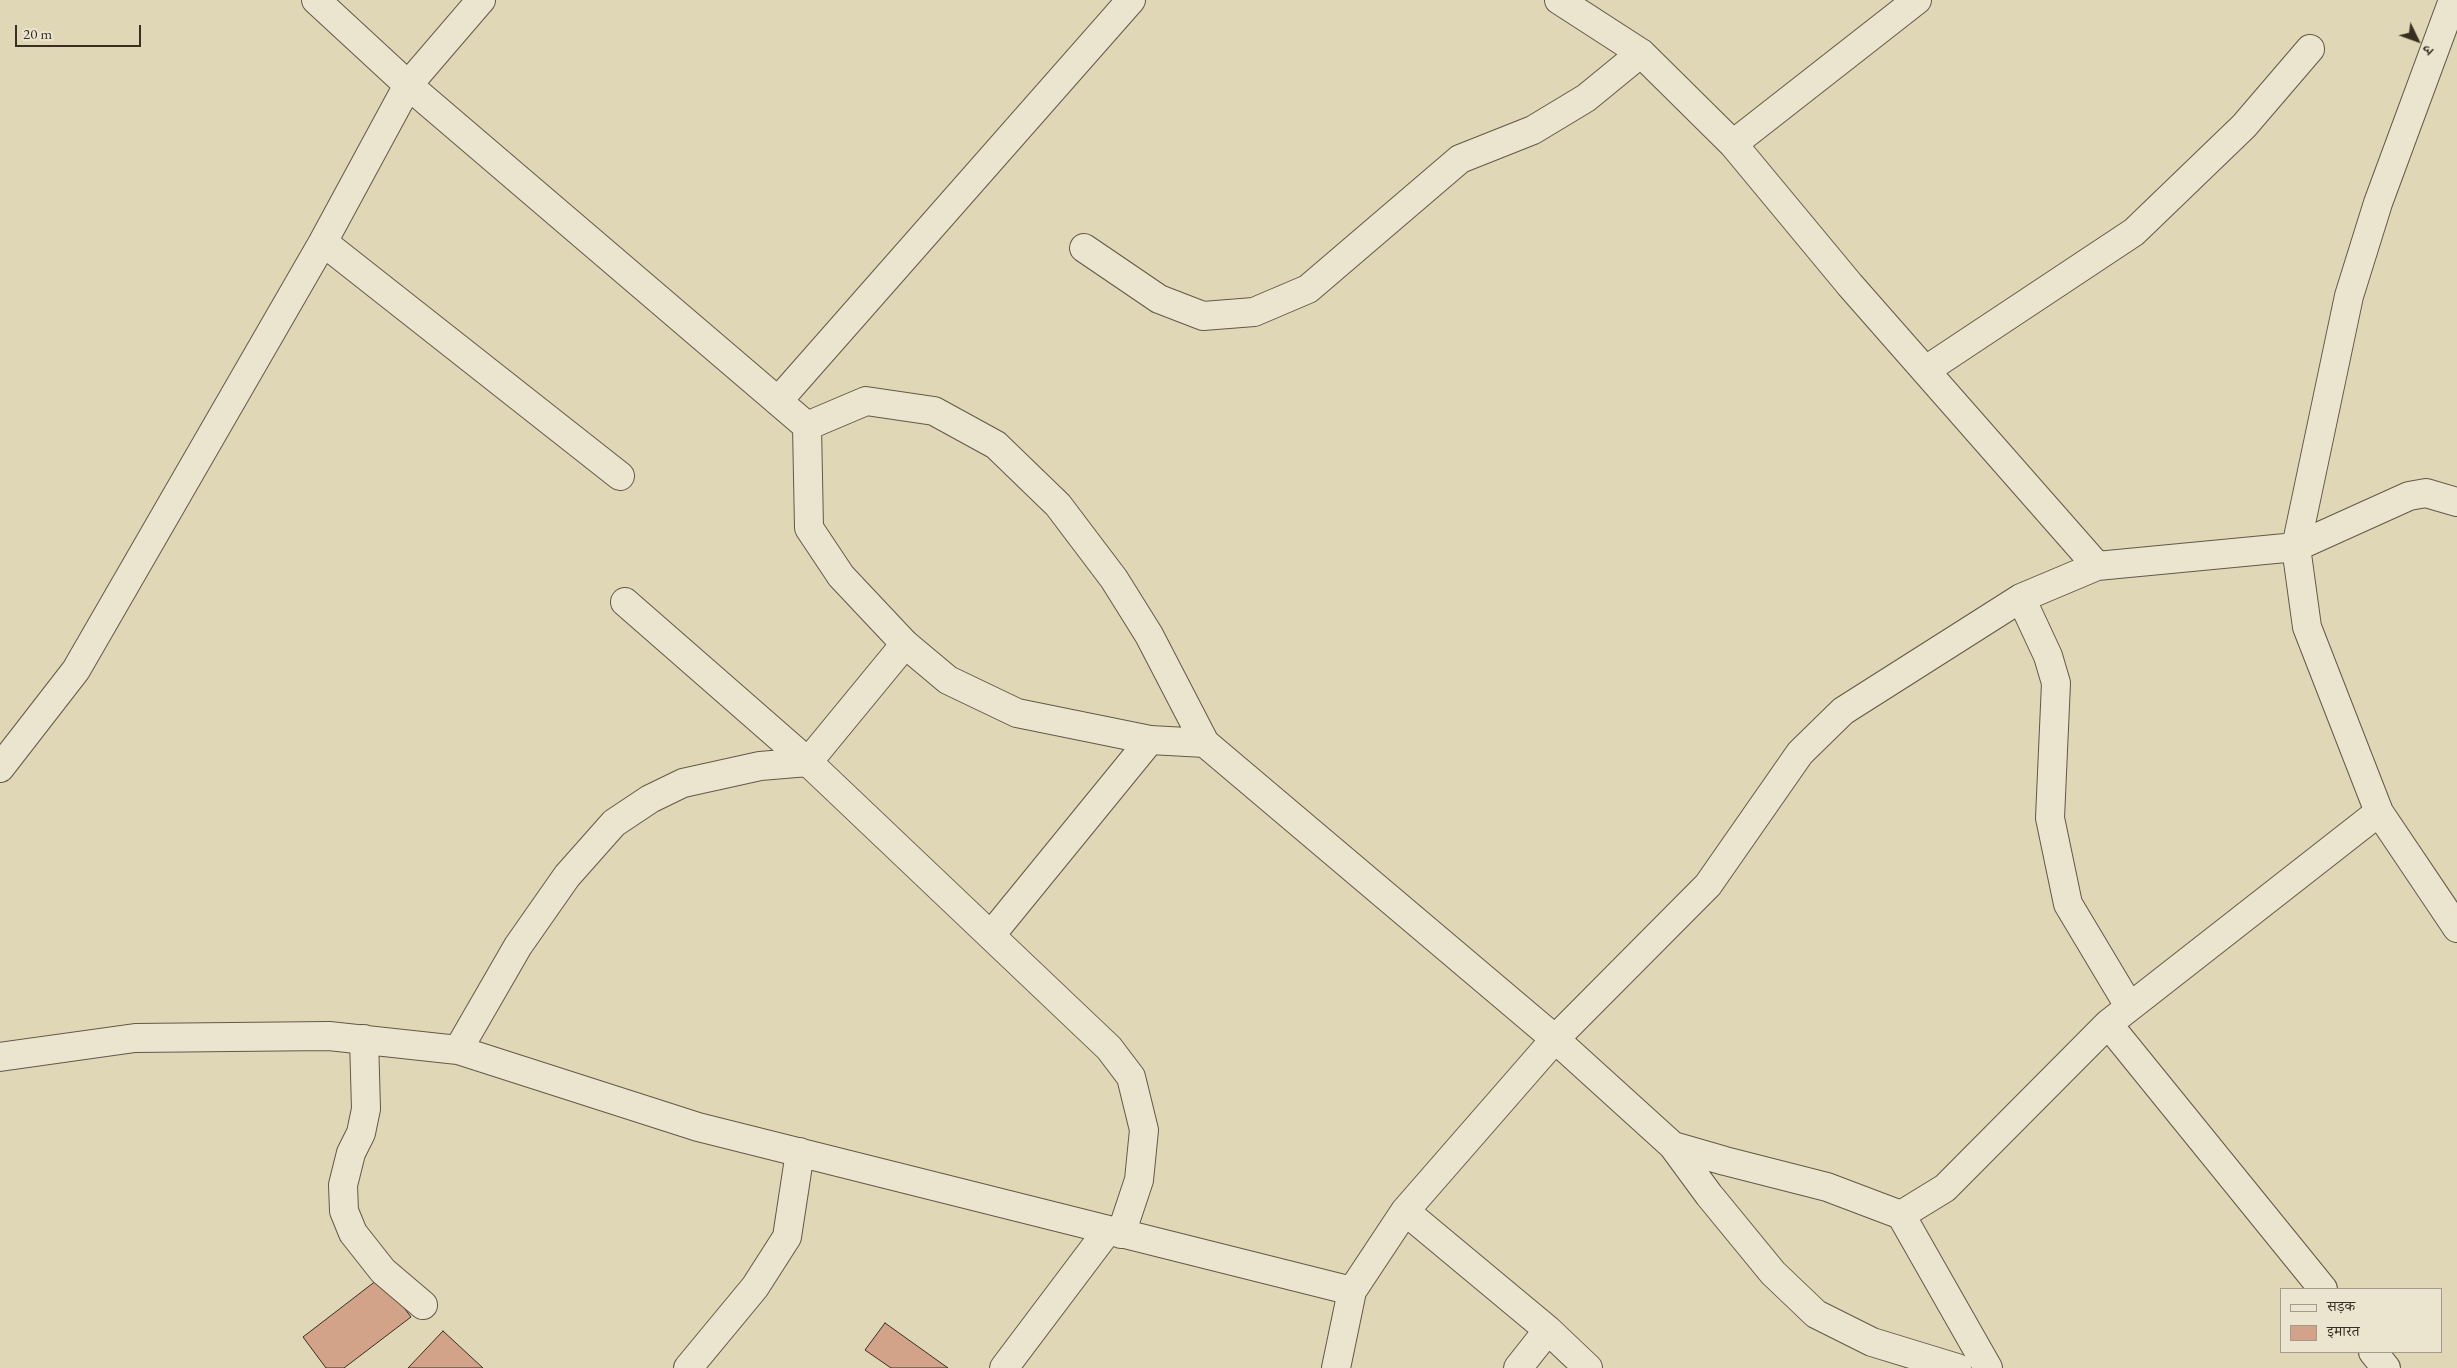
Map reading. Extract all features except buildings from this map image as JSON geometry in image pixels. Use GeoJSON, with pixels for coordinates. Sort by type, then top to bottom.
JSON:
{"type":"FeatureCollection","features":[{"type":"Feature","properties":{"kind":"street"},"geometry":{"type":"LineString","coordinates":[[316,0],[408,85],[807,426],[809,528],[841,576],[905,644],[948,680],[1017,713],[1150,740],[1205,744]]}},
{"type":"Feature","properties":{"kind":"street"},"geometry":{"type":"LineString","coordinates":[[0,768],[76,670],[323,242],[408,85],[482,0]]}},
{"type":"Feature","properties":{"kind":"street"},"geometry":{"type":"LineString","coordinates":[[778,401],[1131,0]]}},
{"type":"Feature","properties":{"kind":"street"},"geometry":{"type":"LineString","coordinates":[[1559,0],[1641,53],[1733,144],[1850,285],[2097,566]]}},
{"type":"Feature","properties":{"kind":"street"},"geometry":{"type":"LineString","coordinates":[[1733,144],[1917,0]]}},
{"type":"Feature","properties":{"kind":"street"},"geometry":{"type":"LineString","coordinates":[[2453,0],[2382,194],[2349,296],[2296,547],[2307,627],[2379,812],[2457,928]]}},
{"type":"Feature","properties":{"kind":"street"},"geometry":{"type":"LineString","coordinates":[[1926,370],[2134,232],[2244,126],[2310,49]]}},
{"type":"Feature","properties":{"kind":"street"},"geometry":{"type":"LineString","coordinates":[[1084,248],[1159,299],[1203,316],[1254,312],[1308,289],[1460,159],[1533,130],[1586,98],[1641,53]]}},
{"type":"Feature","properties":{"kind":"street"},"geometry":{"type":"LineString","coordinates":[[323,242],[620,476]]}},
{"type":"Feature","properties":{"kind":"street"},"geometry":{"type":"LineString","coordinates":[[807,426],[866,401],[934,411],[996,445],[1058,505],[1114,579],[1150,635],[1205,744],[1555,1039],[1673,1146],[1709,1195],[1773,1273],[1816,1314],[1872,1342],[1957,1368]]}},
{"type":"Feature","properties":{"kind":"street"},"geometry":{"type":"LineString","coordinates":[[1336,1368],[1352,1291],[1405,1211],[1555,1039],[1708,886],[1800,753],[1843,711],[2021,598],[2097,566],[2296,547],[2410,496],[2426,493],[2457,502]]}},
{"type":"Feature","properties":{"kind":"street"},"geometry":{"type":"LineString","coordinates":[[2021,598],[2048,656],[2056,683],[2050,818],[2068,904],[2129,1006]]}},
{"type":"Feature","properties":{"kind":"street"},"geometry":{"type":"LineString","coordinates":[[625,602],[808,762],[1109,1048],[1132,1077],[1144,1130],[1139,1180],[1114,1232],[1004,1368]]}},
{"type":"Feature","properties":{"kind":"street"},"geometry":{"type":"LineString","coordinates":[[458,1050],[523,938],[567,876],[614,823],[650,799],[683,783],[760,766],[808,762],[905,644]]}},
{"type":"Feature","properties":{"kind":"street"},"geometry":{"type":"LineString","coordinates":[[991,935],[1150,740]]}},
{"type":"Feature","properties":{"kind":"street"},"geometry":{"type":"LineString","coordinates":[[1901,1215],[1945,1188],[2108,1024],[2129,1006],[2379,812]]}},
{"type":"Feature","properties":{"kind":"street"},"geometry":{"type":"LineString","coordinates":[[2108,1024],[2322,1288]]}},
{"type":"Feature","properties":{"kind":"street"},"geometry":{"type":"LineString","coordinates":[[0,1057],[135,1038],[329,1036],[458,1050],[698,1127],[1352,1291]]}},
{"type":"Feature","properties":{"kind":"street"},"geometry":{"type":"LineString","coordinates":[[364,1039],[366,1109],[361,1133],[351,1154],[343,1185],[344,1211],[353,1233],[383,1271],[423,1305]]}},
{"type":"Feature","properties":{"kind":"street"},"geometry":{"type":"LineString","coordinates":[[1673,1146],[1725,1162],[1828,1187],[1901,1215],[1988,1368]]}},
{"type":"Feature","properties":{"kind":"street"},"geometry":{"type":"LineString","coordinates":[[688,1368],[755,1287],[787,1237],[800,1152]]}},
{"type":"Feature","properties":{"kind":"street"},"geometry":{"type":"LineString","coordinates":[[1405,1211],[1548,1330],[1588,1368]]}},
{"type":"Feature","properties":{"kind":"street"},"geometry":{"type":"LineString","coordinates":[[1518,1368],[1548,1330]]}},
{"type":"Feature","properties":{"kind":"street"},"geometry":{"type":"LineString","coordinates":[[2374,1353],[2386,1368]]}}]}
